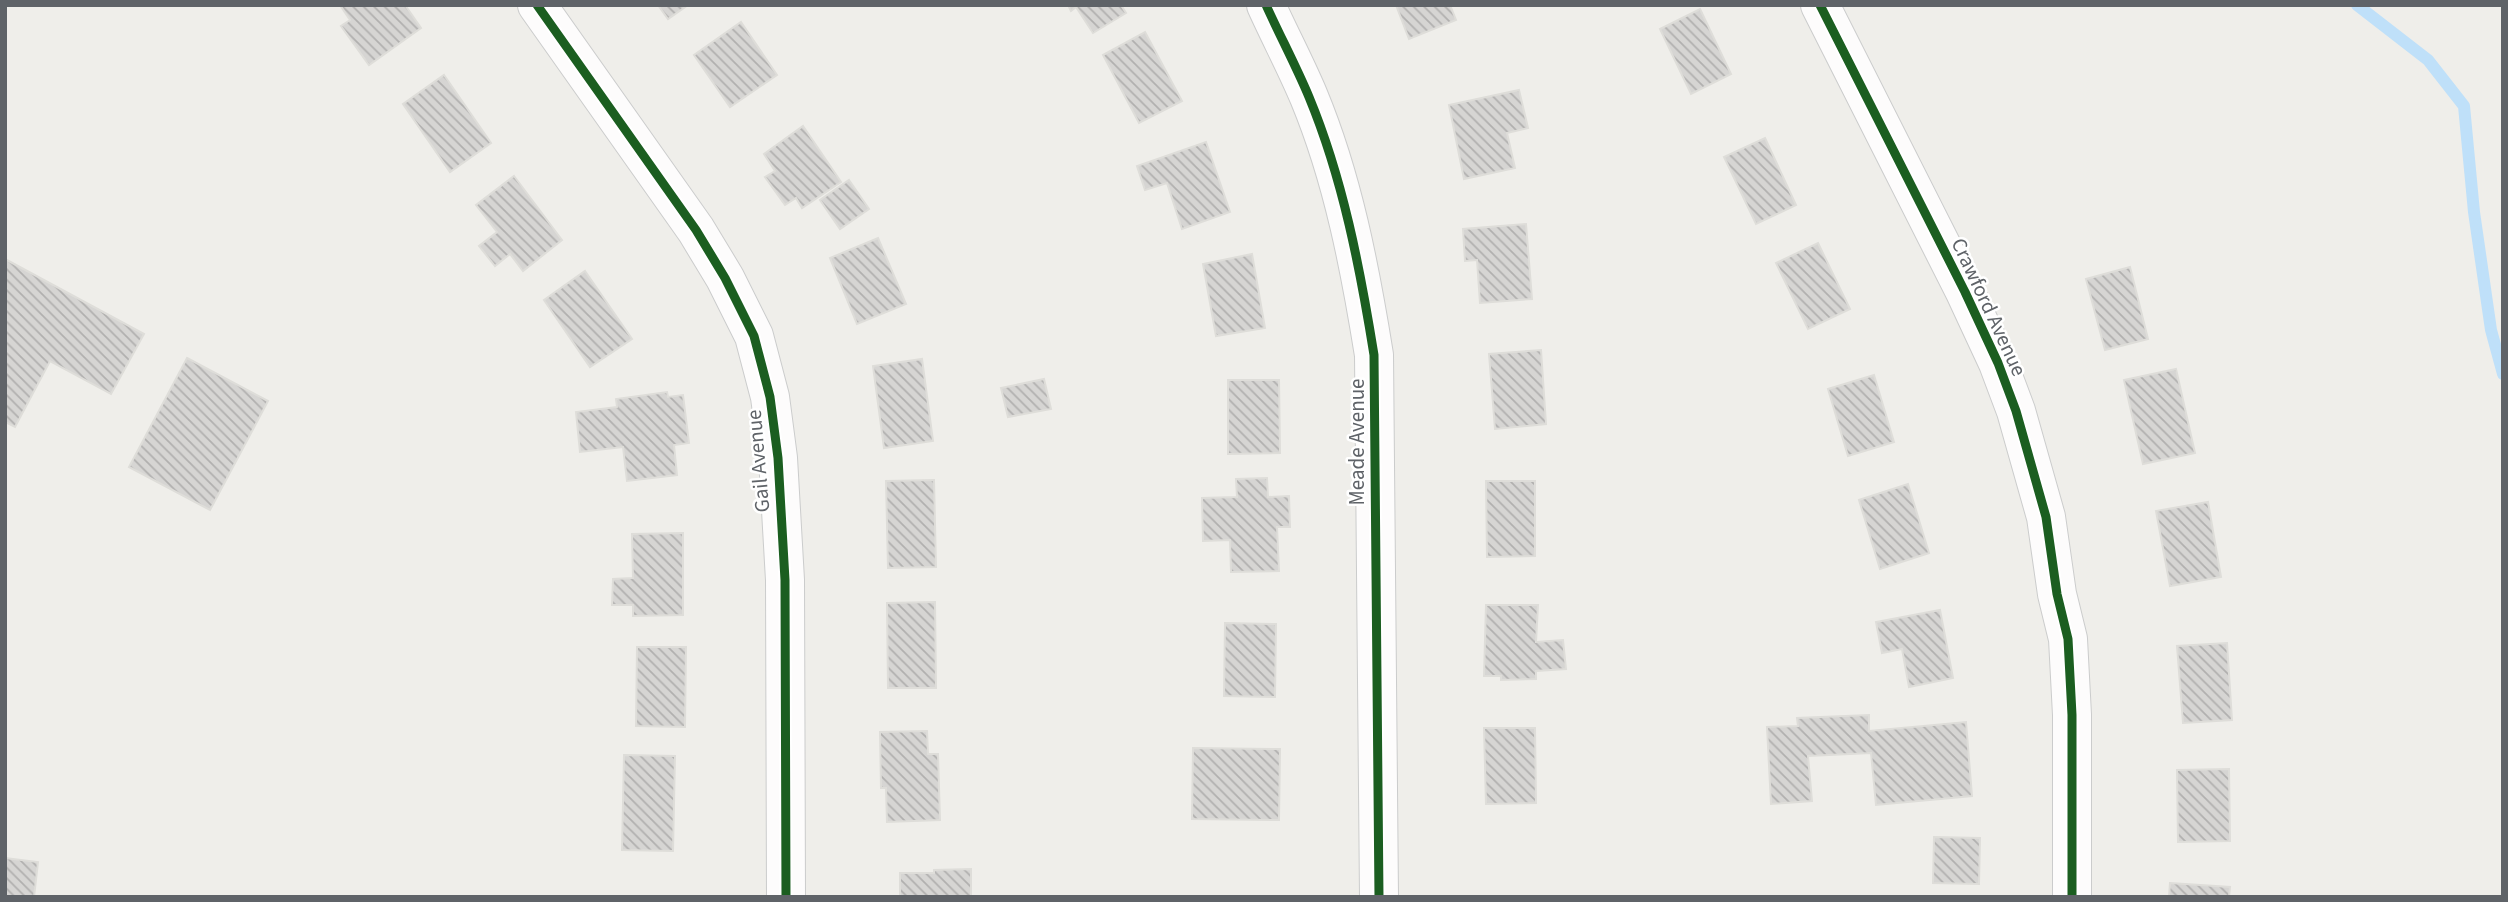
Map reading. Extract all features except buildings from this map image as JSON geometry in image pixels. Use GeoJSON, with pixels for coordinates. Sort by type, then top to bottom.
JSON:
{"type":"FeatureCollection","features":[{"type":"Feature","properties":{"kind":"street","name":"Gail Avenue"},"geometry":{"type":"LineString","coordinates":[[537,5],[696,230],[725,278],[754,336],[770,397],[778,458],[785,580],[786,897]]}},
{"type":"Feature","properties":{"kind":"street","name":"Meade Avenue"},"geometry":{"type":"LineString","coordinates":[[1266,5],[1309,98],[1336,174],[1360,268],[1374,355],[1379,897]]}},
{"type":"Feature","properties":{"kind":"street","name":"Crawford Avenue"},"geometry":{"type":"LineString","coordinates":[[1820,5],[1998,363],[2016,411],[2046,517],[2057,594],[2068,639],[2072,715],[2072,897]]}},
{"type":"Feature","properties":{"kind":"waterway"},"geometry":{"type":"LineString","coordinates":[[2357,5],[2428,60],[2464,106],[2474,212],[2491,330],[2503,374]]}},
{"type":"Feature","properties":{"kind":"cycle path"},"geometry":{"type":"LineString","coordinates":[[537,5],[696,230],[725,278],[754,336],[770,397],[778,458],[785,580],[786,897]]}},
{"type":"Feature","properties":{"kind":"cycle path"},"geometry":{"type":"LineString","coordinates":[[1266,5],[1309,97],[1332,160],[1356,257],[1374,355],[1379,897]]}},
{"type":"Feature","properties":{"kind":"cycle path"},"geometry":{"type":"LineString","coordinates":[[1820,5],[1998,363],[2016,411],[2046,517],[2057,594],[2068,639],[2072,715],[2072,897]]}}]}
